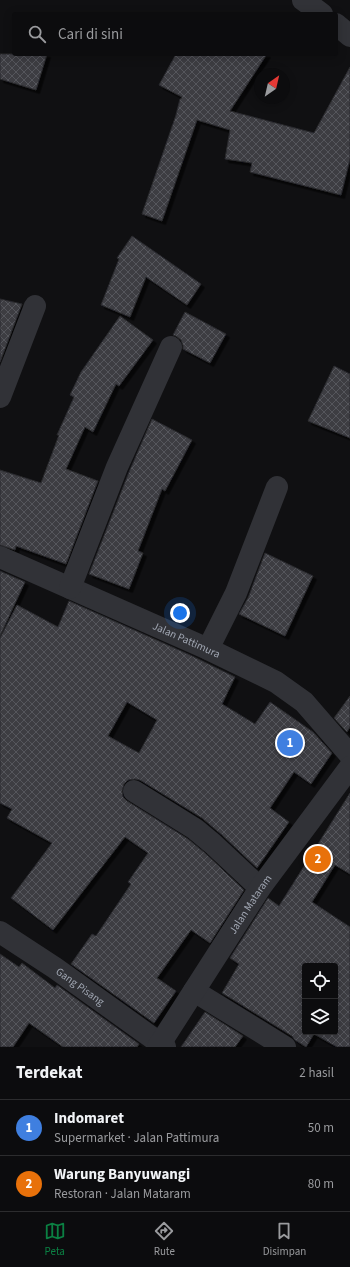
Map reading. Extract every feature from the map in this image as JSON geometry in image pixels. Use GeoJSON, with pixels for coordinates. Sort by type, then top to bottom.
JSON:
{"type":"FeatureCollection","features":[{"type":"Feature","properties":{"kind":"street"},"geometry":{"type":"LineString","coordinates":[[302,0],[319,12]]}},
{"type":"Feature","properties":{"kind":"street"},"geometry":{"type":"LineString","coordinates":[[338,26],[350,36]]}},
{"type":"Feature","properties":{"kind":"street"},"geometry":{"type":"LineString","coordinates":[[0,397],[34,306]]}},
{"type":"Feature","properties":{"kind":"street"},"geometry":{"type":"LineString","coordinates":[[70,588],[117,467],[171,347]]}},
{"type":"Feature","properties":{"kind":"street"},"geometry":{"type":"LineString","coordinates":[[208,649],[236,594],[277,487]]}},
{"type":"Feature","properties":{"kind":"street","name":"Jalan Pattimura"},"geometry":{"type":"LineString","coordinates":[[0,558],[208,649],[276,682],[304,702],[350,755]]}},
{"type":"Feature","properties":{"kind":"street","name":"Jalan Mataram"},"geometry":{"type":"LineString","coordinates":[[161,1046],[194,991],[260,888],[350,767]]}},
{"type":"Feature","properties":{"kind":"street"},"geometry":{"type":"LineString","coordinates":[[134,791],[195,829],[260,888]]}},
{"type":"Feature","properties":{"kind":"street","name":"Gang Pisang"},"geometry":{"type":"LineString","coordinates":[[0,932],[55,968],[161,1046]]}},
{"type":"Feature","properties":{"kind":"street"},"geometry":{"type":"LineString","coordinates":[[194,991],[285,1047]]}},
{"type":"Feature","properties":{"kind":"building"},"geometry":{"type":"Polygon","coordinates":[[[0,54],[12,54],[12,56],[46,56],[36,90],[0,79],[0,54]]]}},
{"type":"Feature","properties":{"kind":"building"},"geometry":{"type":"Polygon","coordinates":[[[175,56],[266,56],[258,68],[254,68],[254,74],[230,111],[314,133],[350,67],[350,159],[341,195],[250,172],[252,163],[225,159],[230,130],[197,120],[162,221],[142,214],[176,115],[180,99],[182,97],[159,85],[175,56]]]}},
{"type":"Feature","properties":{"kind":"building"},"geometry":{"type":"Polygon","coordinates":[[[132,236],[201,284],[187,305],[146,277],[130,317],[101,305],[119,259],[117,258],[132,236]]]}},
{"type":"Feature","properties":{"kind":"building"},"geometry":{"type":"Polygon","coordinates":[[[0,299],[22,304],[0,362],[0,299]]]}},
{"type":"Feature","properties":{"kind":"building"},"geometry":{"type":"Polygon","coordinates":[[[185,312],[226,334],[210,363],[183,349],[181,340],[173,335],[185,312]]]}},
{"type":"Feature","properties":{"kind":"building"},"geometry":{"type":"Polygon","coordinates":[[[120,316],[153,340],[119,386],[116,384],[93,432],[85,427],[66,469],[98,481],[66,564],[16,546],[15,550],[0,545],[0,470],[41,483],[59,435],[57,435],[74,397],[70,395],[81,372],[120,316]]]}},
{"type":"Feature","properties":{"kind":"building"},"geometry":{"type":"Polygon","coordinates":[[[334,366],[350,374],[350,438],[308,421],[334,366]]]}},
{"type":"Feature","properties":{"kind":"building"},"geometry":{"type":"Polygon","coordinates":[[[152,419],[192,440],[165,491],[162,489],[138,551],[143,553],[129,589],[89,574],[129,472],[152,419]]]}},
{"type":"Feature","properties":{"kind":"building"},"geometry":{"type":"Polygon","coordinates":[[[265,553],[313,576],[285,636],[239,614],[248,598],[265,553]]]}},
{"type":"Feature","properties":{"kind":"building"},"geometry":{"type":"Polygon","coordinates":[[[0,571],[25,582],[0,636],[0,571]]]}},
{"type":"Feature","properties":{"kind":"building"},"geometry":{"type":"Polygon","coordinates":[[[69,601],[190,655],[235,677],[222,704],[255,724],[270,702],[313,732],[332,753],[311,784],[294,772],[270,808],[289,822],[257,868],[202,818],[140,780],[128,780],[124,784],[122,791],[123,797],[127,801],[188,839],[244,890],[210,943],[191,930],[157,978],[176,991],[154,1023],[71,964],[92,934],[96,936],[131,884],[128,882],[148,853],[125,837],[53,930],[11,898],[52,843],[7,818],[12,809],[0,803],[0,638],[17,605],[58,627],[69,601]],[[127,702],[108,736],[139,753],[157,720],[127,702]]]}},
{"type":"Feature","properties":{"kind":"building"},"geometry":{"type":"Polygon","coordinates":[[[350,696],[350,727],[347,732],[334,718],[350,696]]]}},
{"type":"Feature","properties":{"kind":"building"},"geometry":{"type":"Polygon","coordinates":[[[350,793],[350,874],[335,865],[312,902],[350,927],[350,1047],[337,1047],[316,1035],[338,1035],[338,963],[302,963],[302,1035],[313,1035],[306,1047],[295,1040],[292,1036],[222,993],[239,964],[230,958],[268,898],[279,906],[350,793]]]}},
{"type":"Feature","properties":{"kind":"building"},"geometry":{"type":"Polygon","coordinates":[[[0,954],[19,967],[22,963],[55,988],[57,985],[139,1044],[137,1047],[63,1047],[29,1023],[13,1047],[0,1047],[0,954]]]}},
{"type":"Feature","properties":{"kind":"building"},"geometry":{"type":"Polygon","coordinates":[[[205,1012],[243,1036],[235,1047],[181,1047],[205,1012]]]}},
{"type":"Feature","properties":{"kind":"place","name":"Indomaret"},"geometry":{"type":"Point","coordinates":[290,743]}},
{"type":"Feature","properties":{"kind":"place","name":"Warung Banyuwangi"},"geometry":{"type":"Point","coordinates":[318,859]}}]}
